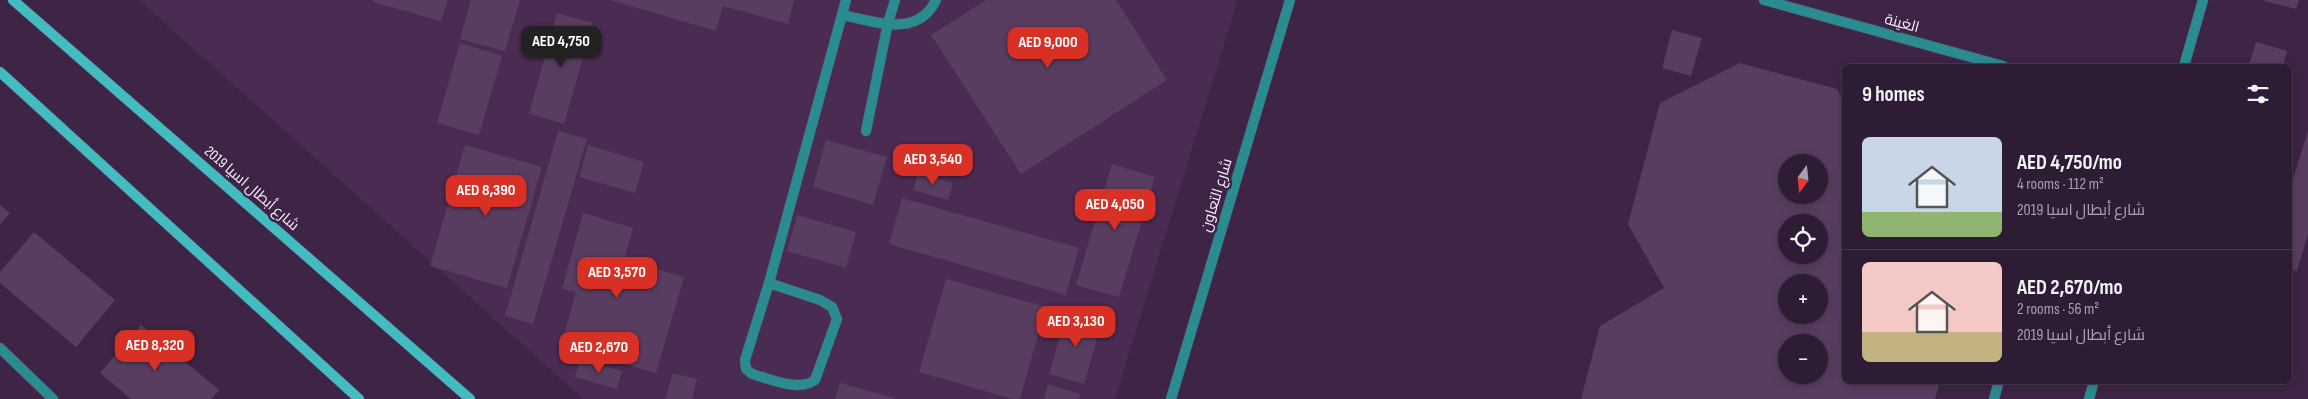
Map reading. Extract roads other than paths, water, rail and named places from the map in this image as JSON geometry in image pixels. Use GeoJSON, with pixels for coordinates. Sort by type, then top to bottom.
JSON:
{"type":"FeatureCollection","features":[{"type":"Feature","properties":{"kind":"main road","name":"شارع أبطال اسيا 2019"},"geometry":{"type":"LineString","coordinates":[[14,0],[470,399]]}},
{"type":"Feature","properties":{"kind":"main road"},"geometry":{"type":"LineString","coordinates":[[24,0],[42,25]]}},
{"type":"Feature","properties":{"kind":"main road"},"geometry":{"type":"LineString","coordinates":[[0,72],[359,399]]}},
{"type":"Feature","properties":{"kind":"street"},"geometry":{"type":"LineString","coordinates":[[769,283],[820,300],[832,307],[837,319],[815,380],[808,385],[798,386],[752,374],[746,369],[746,360],[769,283],[846,0]]}},
{"type":"Feature","properties":{"kind":"street"},"geometry":{"type":"LineString","coordinates":[[866,131],[888,23],[895,0]]}},
{"type":"Feature","properties":{"kind":"street"},"geometry":{"type":"LineString","coordinates":[[842,15],[897,26],[917,21],[930,12],[936,0]]}},
{"type":"Feature","properties":{"kind":"street","name":"شارع التعاون"},"geometry":{"type":"LineString","coordinates":[[1171,399],[1290,0]]}},
{"type":"Feature","properties":{"kind":"street","name":"الغينة"},"geometry":{"type":"LineString","coordinates":[[1764,0],[1996,64]]}},
{"type":"Feature","properties":{"kind":"street"},"geometry":{"type":"LineString","coordinates":[[2185,64],[2203,0]]}},
{"type":"Feature","properties":{"kind":"street"},"geometry":{"type":"LineString","coordinates":[[0,348],[53,399]]}},
{"type":"Feature","properties":{"kind":"street"},"geometry":{"type":"LineString","coordinates":[[1994,399],[1998,384]]}},
{"type":"Feature","properties":{"kind":"street"},"geometry":{"type":"LineString","coordinates":[[2089,399],[2093,384]]}}]}
